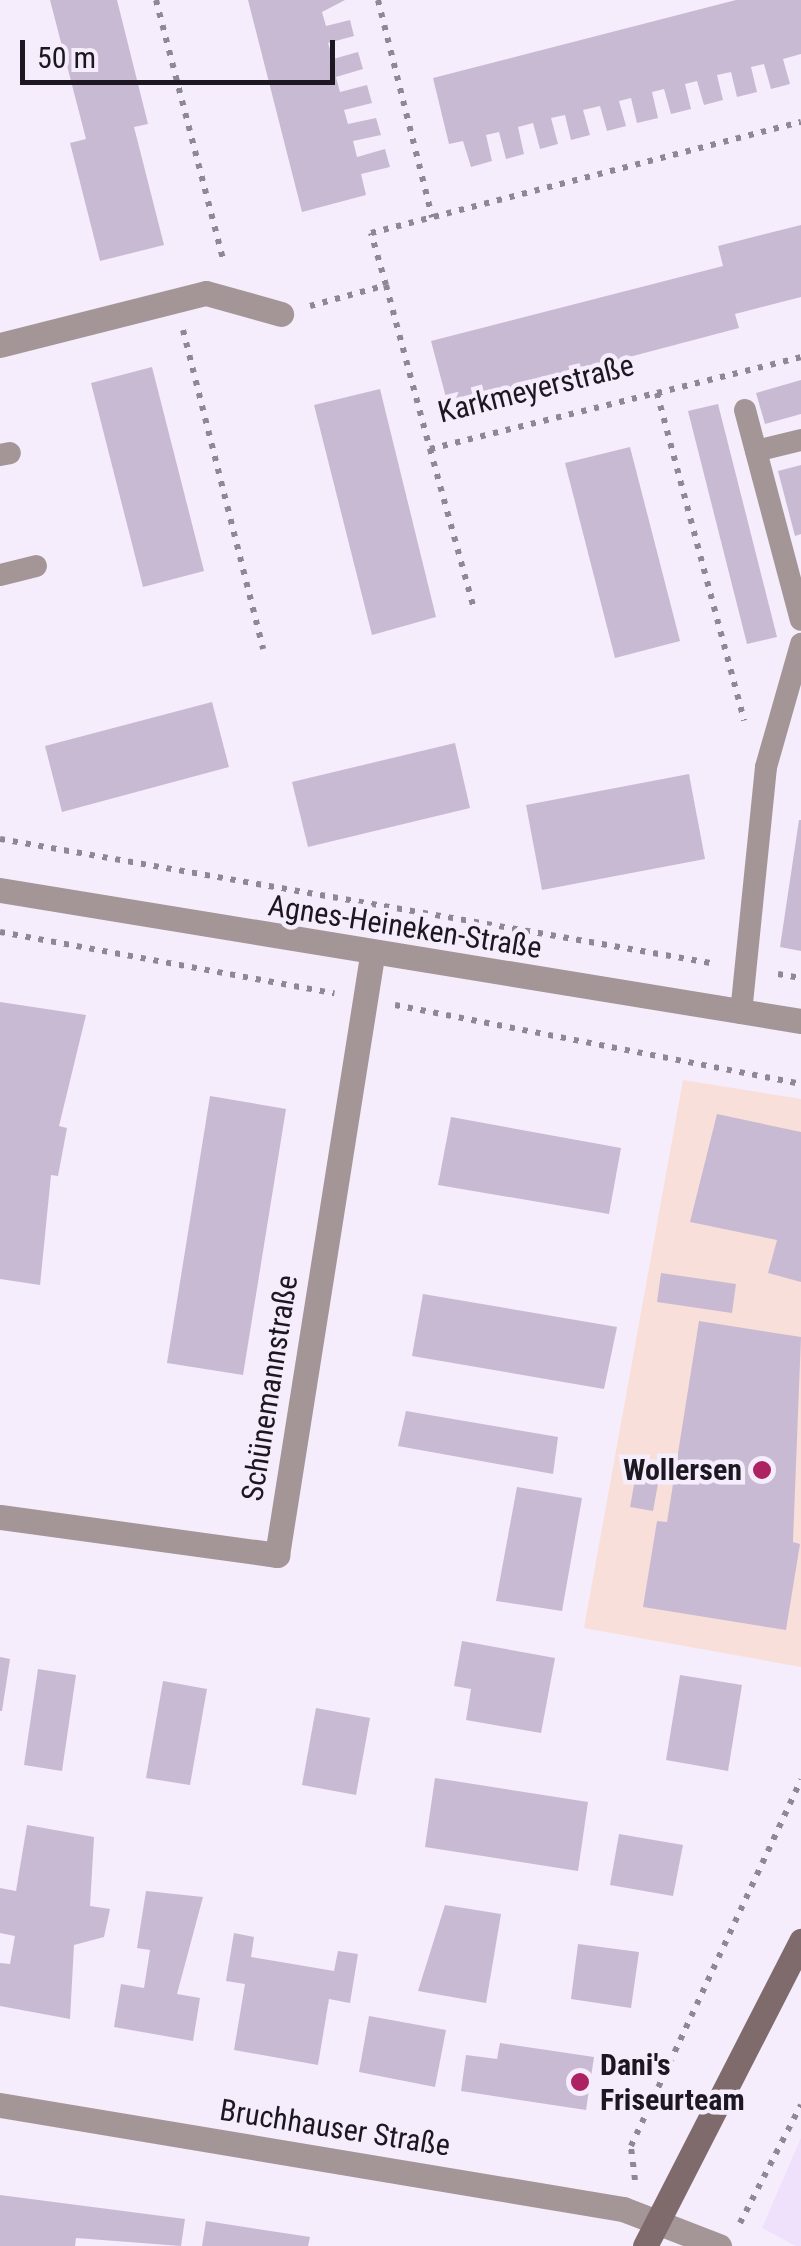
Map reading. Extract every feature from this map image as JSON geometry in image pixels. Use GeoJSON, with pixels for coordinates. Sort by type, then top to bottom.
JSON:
{"type":"FeatureCollection","features":[{"type":"Feature","properties":{"kind":"street"},"geometry":{"type":"LineString","coordinates":[[0,345],[176,300],[232,293],[282,314]]}},
{"type":"Feature","properties":{"kind":"street","name":"Agnes-Heineken-Straße"},"geometry":{"type":"LineString","coordinates":[[0,890],[372,956],[801,1021]]}},
{"type":"Feature","properties":{"kind":"street","name":"Schünemannstraße"},"geometry":{"type":"LineString","coordinates":[[0,1517],[277,1556],[372,956]]}},
{"type":"Feature","properties":{"kind":"street"},"geometry":{"type":"LineString","coordinates":[[645,2246],[801,1941]]}},
{"type":"Feature","properties":{"kind":"street","name":"Bruchhauser Straße"},"geometry":{"type":"LineString","coordinates":[[0,2105],[623,2209],[727,2239]]}},
{"type":"Feature","properties":{"kind":"lane"},"geometry":{"type":"LineString","coordinates":[[745,410],[801,620]]}},
{"type":"Feature","properties":{"kind":"lane"},"geometry":{"type":"LineString","coordinates":[[756,451],[801,440]]}},
{"type":"Feature","properties":{"kind":"lane"},"geometry":{"type":"LineString","coordinates":[[0,576],[36,566]]}},
{"type":"Feature","properties":{"kind":"lane"},"geometry":{"type":"LineString","coordinates":[[741,1013],[766,767],[801,644]]}},
{"type":"Feature","properties":{"kind":"path"},"geometry":{"type":"LineString","coordinates":[[156,0],[232,293]]}},
{"type":"Feature","properties":{"kind":"path"},"geometry":{"type":"LineString","coordinates":[[378,0],[432,218],[801,122]]}},
{"type":"Feature","properties":{"kind":"path","name":"Karkmeyerstraße"},"geometry":{"type":"LineString","coordinates":[[432,218],[371,233],[430,449],[656,392],[734,699],[766,767]]}},
{"type":"Feature","properties":{"kind":"path"},"geometry":{"type":"LineString","coordinates":[[282,314],[386,284]]}},
{"type":"Feature","properties":{"kind":"path"},"geometry":{"type":"LineString","coordinates":[[176,300],[263,649]]}},
{"type":"Feature","properties":{"kind":"path"},"geometry":{"type":"LineString","coordinates":[[656,392],[801,357]]}},
{"type":"Feature","properties":{"kind":"path"},"geometry":{"type":"LineString","coordinates":[[430,449],[473,605]]}},
{"type":"Feature","properties":{"kind":"path"},"geometry":{"type":"LineString","coordinates":[[0,838],[801,978]]}},
{"type":"Feature","properties":{"kind":"path"},"geometry":{"type":"LineString","coordinates":[[0,932],[801,1084]]}},
{"type":"Feature","properties":{"kind":"path"},"geometry":{"type":"LineString","coordinates":[[623,2209],[636,2177],[631,2146],[801,1779]]}},
{"type":"Feature","properties":{"kind":"path"},"geometry":{"type":"LineString","coordinates":[[727,2239],[801,2105]]}},
{"type":"Feature","properties":{"kind":"shaded area"},"geometry":{"type":"Polygon","coordinates":[[[683,1080],[801,1099],[801,1667],[584,1628],[683,1080]]]}},
{"type":"Feature","properties":{"kind":"shaded area"},"geometry":{"type":"Polygon","coordinates":[[[801,2138],[801,2246],[796,2246],[762,2228],[801,2138]]]}},
{"type":"Feature","properties":{"kind":"building"},"geometry":{"type":"Polygon","coordinates":[[[50,0],[117,0],[148,124],[134,127],[164,245],[100,261],[70,143],[86,139],[50,0]]]}},
{"type":"Feature","properties":{"kind":"building"},"geometry":{"type":"Polygon","coordinates":[[[248,0],[345,0],[322,12],[326,26],[350,20],[354,36],[328,43],[333,59],[358,52],[363,69],[336,77],[340,92],[367,85],[372,103],[344,110],[348,124],[376,118],[381,135],[353,141],[357,157],[385,149],[390,167],[361,174],[366,195],[302,212],[248,0]]]}},
{"type":"Feature","properties":{"kind":"building"},"geometry":{"type":"Polygon","coordinates":[[[736,0],[801,0],[801,54],[783,59],[790,84],[771,89],[764,64],[751,67],[757,92],[737,97],[731,72],[717,75],[723,100],[704,105],[697,81],[685,84],[691,109],[671,114],[664,89],[652,92],[658,118],[637,123],[631,98],[619,101],[626,126],[607,131],[600,106],[583,110],[590,135],[571,140],[565,115],[551,118],[558,144],[540,149],[533,123],[518,127],[524,154],[506,159],[499,132],[486,135],[492,161],[471,167],[463,141],[449,144],[433,78],[736,0]]]}},
{"type":"Feature","properties":{"kind":"building"},"geometry":{"type":"Polygon","coordinates":[[[801,225],[801,297],[735,314],[739,328],[448,405],[431,341],[723,266],[718,246],[801,225]]]}},
{"type":"Feature","properties":{"kind":"building"},"geometry":{"type":"Polygon","coordinates":[[[152,367],[204,571],[143,587],[91,383],[152,367]]]}},
{"type":"Feature","properties":{"kind":"building"},"geometry":{"type":"Polygon","coordinates":[[[801,380],[801,414],[765,424],[756,393],[801,380]]]}},
{"type":"Feature","properties":{"kind":"building"},"geometry":{"type":"Polygon","coordinates":[[[380,389],[436,617],[372,635],[314,405],[380,389]]]}},
{"type":"Feature","properties":{"kind":"building"},"geometry":{"type":"Polygon","coordinates":[[[718,404],[777,637],[747,644],[688,411],[718,404]]]}},
{"type":"Feature","properties":{"kind":"building"},"geometry":{"type":"Polygon","coordinates":[[[630,447],[680,641],[615,658],[565,463],[630,447]]]}},
{"type":"Feature","properties":{"kind":"building"},"geometry":{"type":"Polygon","coordinates":[[[801,465],[801,534],[795,536],[778,471],[801,465]]]}},
{"type":"Feature","properties":{"kind":"building"},"geometry":{"type":"Polygon","coordinates":[[[212,702],[229,767],[62,812],[45,746],[212,702]]]}},
{"type":"Feature","properties":{"kind":"building"},"geometry":{"type":"Polygon","coordinates":[[[455,743],[470,808],[308,847],[292,782],[455,743]]]}},
{"type":"Feature","properties":{"kind":"building"},"geometry":{"type":"Polygon","coordinates":[[[689,774],[705,859],[542,890],[526,805],[689,774]]]}},
{"type":"Feature","properties":{"kind":"building"},"geometry":{"type":"Polygon","coordinates":[[[801,820],[801,951],[780,947],[801,820]]]}},
{"type":"Feature","properties":{"kind":"building"},"geometry":{"type":"Polygon","coordinates":[[[0,1002],[86,1015],[59,1126],[67,1128],[58,1176],[51,1175],[40,1285],[0,1279],[0,1002]]]}},
{"type":"Feature","properties":{"kind":"building"},"geometry":{"type":"Polygon","coordinates":[[[210,1096],[286,1109],[243,1375],[167,1363],[210,1096]]]}},
{"type":"Feature","properties":{"kind":"building"},"geometry":{"type":"Polygon","coordinates":[[[717,1114],[801,1132],[801,1282],[768,1273],[777,1240],[690,1222],[717,1114]]]}},
{"type":"Feature","properties":{"kind":"building"},"geometry":{"type":"Polygon","coordinates":[[[451,1117],[621,1148],[609,1214],[438,1185],[451,1117]]]}},
{"type":"Feature","properties":{"kind":"building"},"geometry":{"type":"Polygon","coordinates":[[[661,1273],[736,1284],[732,1313],[657,1302],[661,1273]]]}},
{"type":"Feature","properties":{"kind":"building"},"geometry":{"type":"Polygon","coordinates":[[[423,1294],[617,1327],[604,1389],[412,1356],[423,1294]]]}},
{"type":"Feature","properties":{"kind":"building"},"geometry":{"type":"Polygon","coordinates":[[[699,1321],[801,1337],[793,1542],[800,1544],[786,1630],[643,1607],[657,1521],[667,1522],[699,1321]]]}},
{"type":"Feature","properties":{"kind":"building"},"geometry":{"type":"Polygon","coordinates":[[[406,1411],[558,1437],[553,1474],[398,1446],[406,1411]]]}},
{"type":"Feature","properties":{"kind":"building"},"geometry":{"type":"Polygon","coordinates":[[[636,1474],[659,1478],[653,1511],[630,1507],[636,1474]]]}},
{"type":"Feature","properties":{"kind":"building"},"geometry":{"type":"Polygon","coordinates":[[[517,1487],[582,1498],[562,1611],[496,1601],[517,1487]]]}},
{"type":"Feature","properties":{"kind":"building"},"geometry":{"type":"Polygon","coordinates":[[[462,1641],[555,1658],[541,1733],[466,1720],[471,1689],[454,1686],[462,1641]]]}},
{"type":"Feature","properties":{"kind":"building"},"geometry":{"type":"Polygon","coordinates":[[[0,1657],[10,1659],[2,1711],[0,1711],[0,1657]]]}},
{"type":"Feature","properties":{"kind":"building"},"geometry":{"type":"Polygon","coordinates":[[[38,1669],[76,1675],[62,1771],[24,1765],[38,1669]]]}},
{"type":"Feature","properties":{"kind":"building"},"geometry":{"type":"Polygon","coordinates":[[[680,1675],[742,1685],[728,1771],[666,1760],[680,1675]]]}},
{"type":"Feature","properties":{"kind":"building"},"geometry":{"type":"Polygon","coordinates":[[[163,1681],[207,1689],[190,1785],[146,1778],[163,1681]]]}},
{"type":"Feature","properties":{"kind":"building"},"geometry":{"type":"Polygon","coordinates":[[[316,1708],[370,1718],[356,1795],[302,1785],[316,1708]]]}},
{"type":"Feature","properties":{"kind":"building"},"geometry":{"type":"Polygon","coordinates":[[[435,1778],[588,1802],[578,1871],[425,1847],[435,1778]]]}},
{"type":"Feature","properties":{"kind":"building"},"geometry":{"type":"Polygon","coordinates":[[[27,1825],[94,1837],[90,1906],[110,1909],[104,1937],[74,1945],[70,2019],[0,2006],[0,1963],[10,1964],[15,1936],[0,1933],[0,1888],[16,1891],[27,1825]]]}},
{"type":"Feature","properties":{"kind":"building"},"geometry":{"type":"Polygon","coordinates":[[[619,1834],[683,1845],[673,1896],[610,1885],[619,1834]]]}},
{"type":"Feature","properties":{"kind":"building"},"geometry":{"type":"Polygon","coordinates":[[[146,1891],[203,1897],[177,1994],[200,1998],[193,2041],[114,2027],[121,1984],[144,1988],[150,1950],[137,1948],[146,1891]]]}},
{"type":"Feature","properties":{"kind":"building"},"geometry":{"type":"Polygon","coordinates":[[[445,1905],[501,1914],[486,2003],[418,1991],[445,1905]]]}},
{"type":"Feature","properties":{"kind":"building"},"geometry":{"type":"Polygon","coordinates":[[[234,1933],[254,1937],[251,1957],[334,1971],[338,1951],[358,1954],[350,2003],[329,1999],[318,2065],[234,2050],[245,1984],[226,1981],[234,1933]]]}},
{"type":"Feature","properties":{"kind":"building"},"geometry":{"type":"Polygon","coordinates":[[[578,1944],[639,1952],[631,2008],[571,1999],[578,1944]]]}},
{"type":"Feature","properties":{"kind":"building"},"geometry":{"type":"Polygon","coordinates":[[[369,2016],[446,2030],[435,2087],[359,2072],[369,2016]]]}},
{"type":"Feature","properties":{"kind":"building"},"geometry":{"type":"Polygon","coordinates":[[[500,2043],[594,2057],[586,2110],[461,2091],[466,2055],[497,2059],[500,2043]]]}},
{"type":"Feature","properties":{"kind":"building"},"geometry":{"type":"Polygon","coordinates":[[[0,2195],[185,2219],[181,2246],[76,2238],[75,2246],[0,2246],[0,2195]]]}},
{"type":"Feature","properties":{"kind":"building"},"geometry":{"type":"Polygon","coordinates":[[[206,2221],[310,2237],[308,2246],[202,2246],[206,2221]]]}},
{"type":"Feature","properties":{"kind":"place","name":"Wollersen"},"geometry":{"type":"Point","coordinates":[762,1470]}},
{"type":"Feature","properties":{"kind":"place","name":"Dani's Friseurteam"},"geometry":{"type":"Point","coordinates":[580,2082]}}]}
